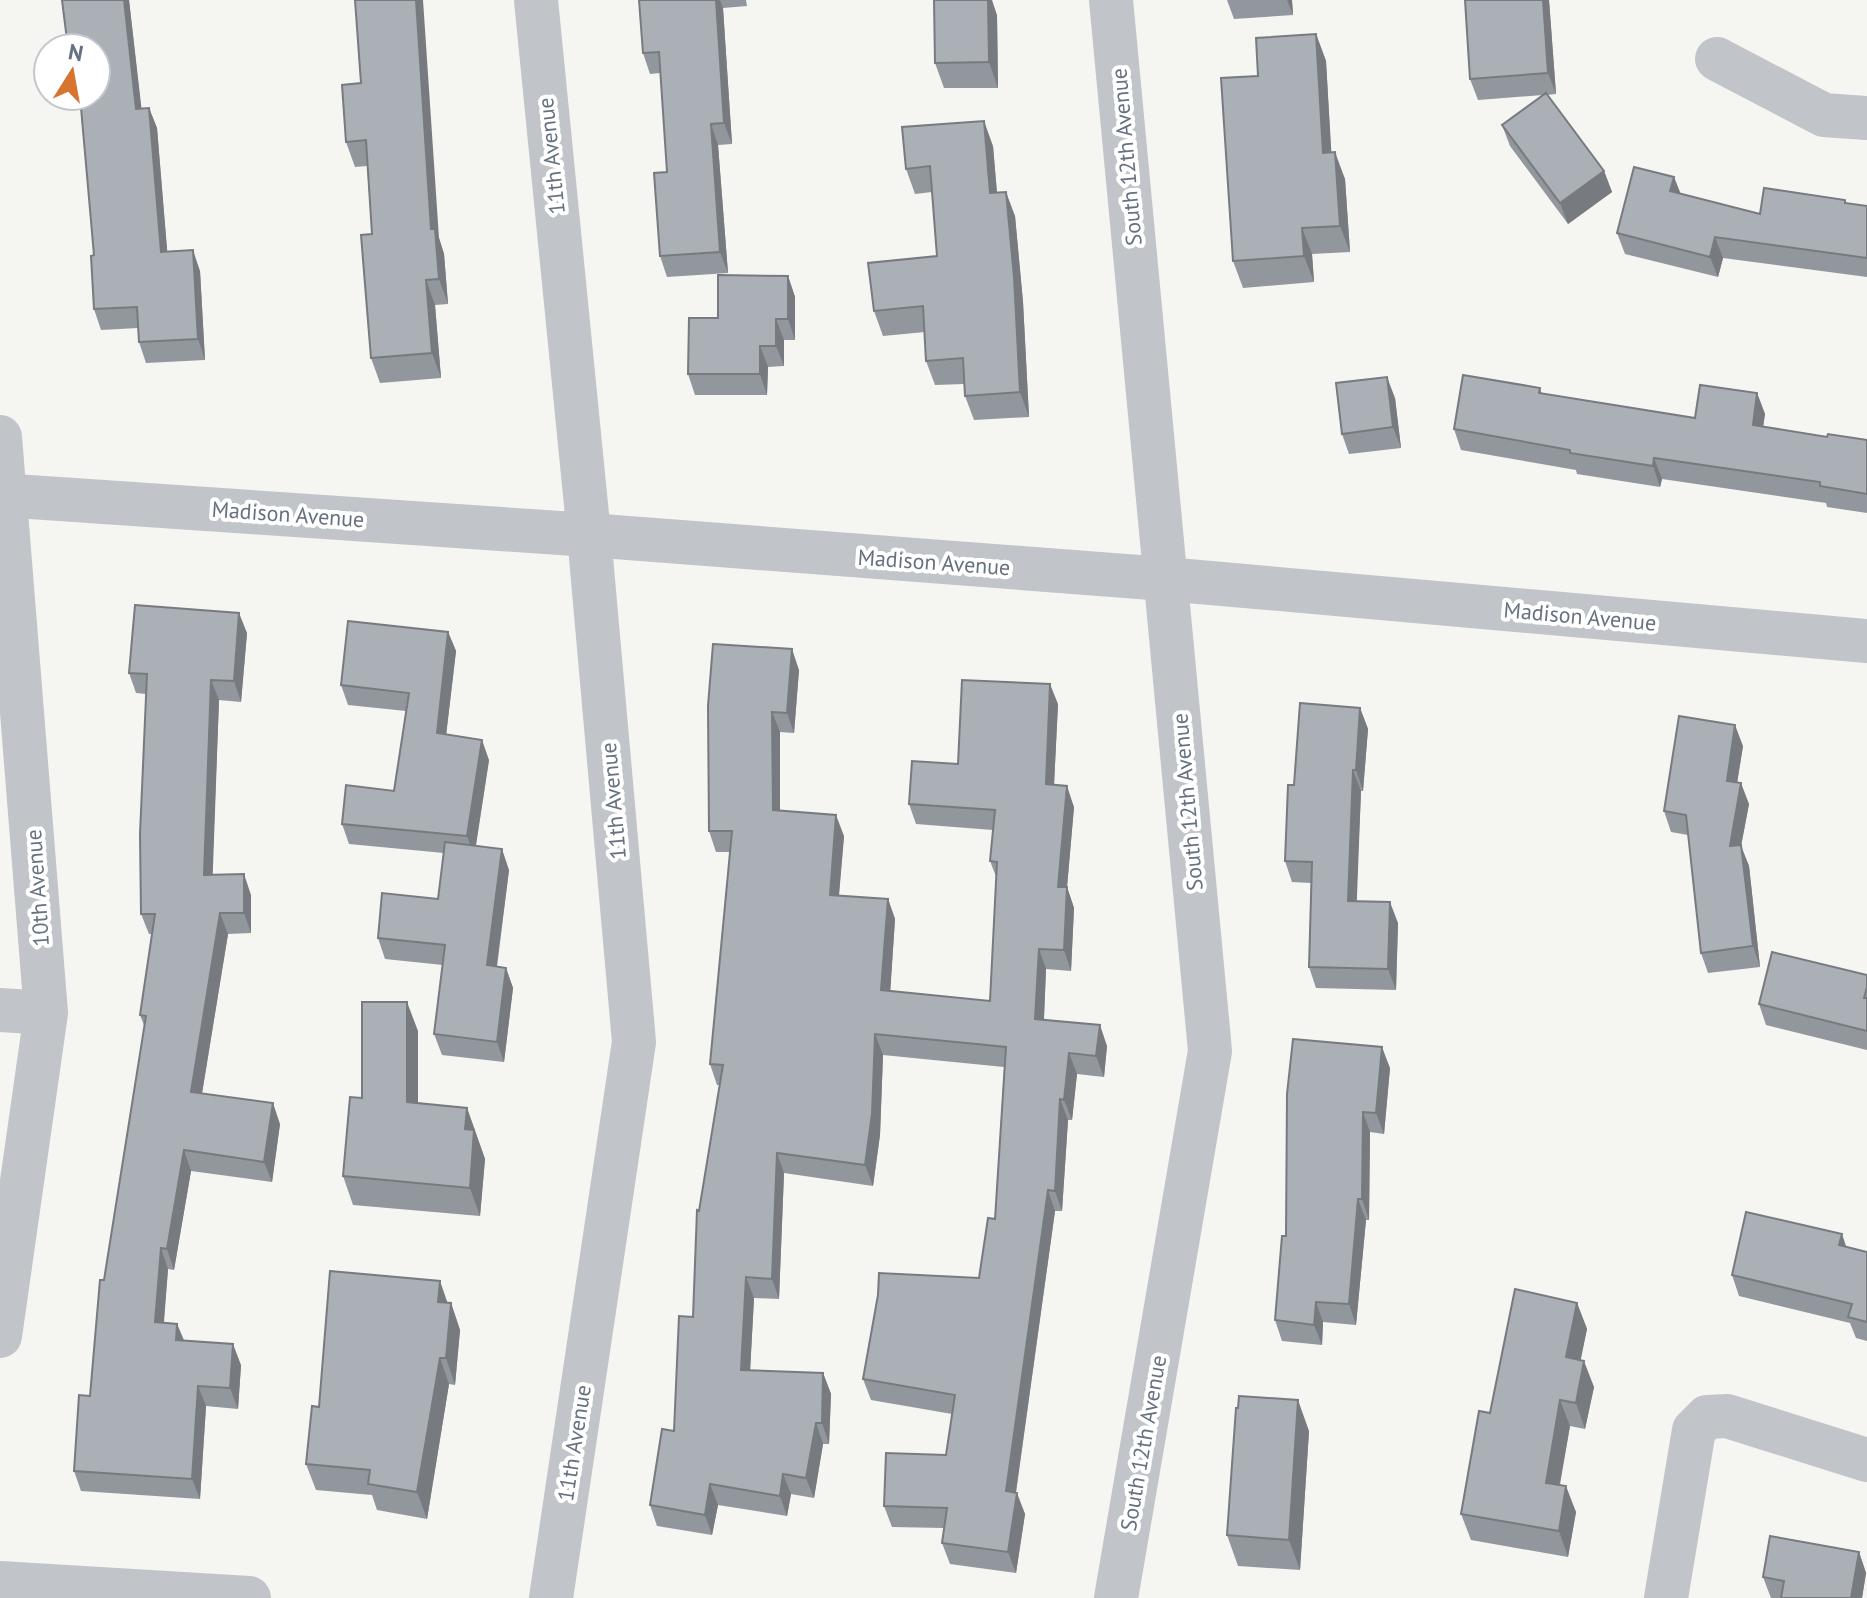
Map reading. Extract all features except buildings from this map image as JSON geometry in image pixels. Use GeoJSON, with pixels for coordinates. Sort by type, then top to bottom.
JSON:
{"type":"FeatureCollection","features":[{"type":"Feature","properties":{"kind":"street","name":"11th Avenue"},"geometry":{"type":"LineString","coordinates":[[536,0],[589,535],[634,1042],[551,1598]]}},
{"type":"Feature","properties":{"kind":"street","name":"South 12th Avenue"},"geometry":{"type":"LineString","coordinates":[[1111,0],[1210,1051],[1116,1598]]}},
{"type":"Feature","properties":{"kind":"street"},"geometry":{"type":"LineString","coordinates":[[1717,59],[1824,115],[1867,118]]}},
{"type":"Feature","properties":{"kind":"street","name":"10th Avenue"},"geometry":{"type":"LineString","coordinates":[[0,437],[46,1013],[0,1336]]}},
{"type":"Feature","properties":{"kind":"street","name":"Madison Avenue"},"geometry":{"type":"LineString","coordinates":[[3,495],[1165,579],[1867,641]]}},
{"type":"Feature","properties":{"kind":"street"},"geometry":{"type":"LineString","coordinates":[[0,1010],[46,1013]]}},
{"type":"Feature","properties":{"kind":"street"},"geometry":{"type":"LineString","coordinates":[[1666,1598],[1694,1430],[1707,1417],[1727,1416],[1867,1460]]}},
{"type":"Feature","properties":{"kind":"street"},"geometry":{"type":"LineString","coordinates":[[0,1583],[249,1598]]}}]}
